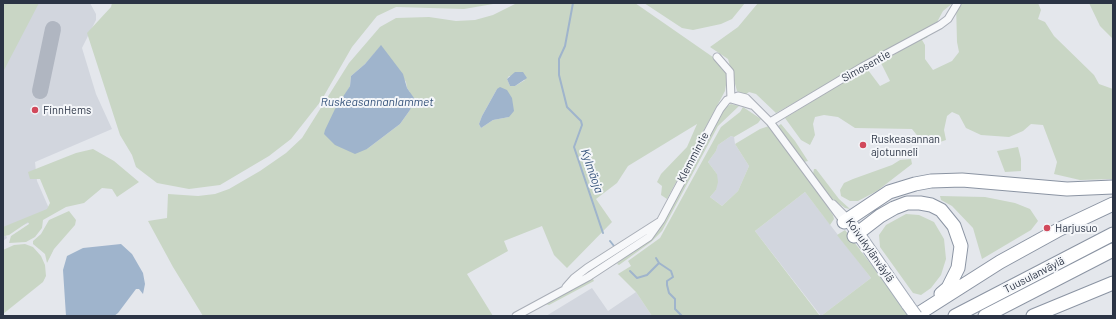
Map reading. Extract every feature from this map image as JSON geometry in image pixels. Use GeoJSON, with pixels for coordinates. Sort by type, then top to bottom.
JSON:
{"type":"FeatureCollection","features":[{"type":"Feature","properties":{"kind":"highway"},"geometry":{"type":"LineString","coordinates":[[846,220],[889,192],[932,181],[962,180],[1067,189],[1113,187]]}},
{"type":"Feature","properties":{"kind":"highway"},"geometry":{"type":"LineString","coordinates":[[856,235],[880,216],[907,203],[931,205],[948,217],[959,235],[961,246],[958,268],[948,288],[929,306]]}},
{"type":"Feature","properties":{"kind":"highway"},"geometry":{"type":"LineString","coordinates":[[913,312],[929,306],[1000,262],[1060,229],[1113,204]]}},
{"type":"Feature","properties":{"kind":"highway","name":"Tuusulanväylä"},"geometry":{"type":"LineString","coordinates":[[955,316],[1113,234]]}},
{"type":"Feature","properties":{"kind":"highway","name":"Tuusulanväylä"},"geometry":{"type":"LineString","coordinates":[[985,316],[1113,250]]}},
{"type":"Feature","properties":{"kind":"highway"},"geometry":{"type":"LineString","coordinates":[[1034,316],[1113,283]]}},
{"type":"Feature","properties":{"kind":"main road","name":"Koivukylänväylä"},"geometry":{"type":"LineString","coordinates":[[846,220],[880,271],[913,312]]}},
{"type":"Feature","properties":{"kind":"street","name":"Simosentie"},"geometry":{"type":"LineString","coordinates":[[770,122],[862,67],[940,25],[948,19],[957,4]]}},
{"type":"Feature","properties":{"kind":"street"},"geometry":{"type":"LineString","coordinates":[[717,57],[730,72],[731,99]]}},
{"type":"Feature","properties":{"kind":"street","name":"Koivukylänväylä"},"geometry":{"type":"LineString","coordinates":[[731,99],[738,96],[746,98],[751,105],[770,122],[827,199],[840,209],[846,220]]}},
{"type":"Feature","properties":{"kind":"street","name":"Klemmintie"},"geometry":{"type":"LineString","coordinates":[[516,316],[564,288],[587,268],[661,220],[720,109],[727,100],[731,99]]}},
{"type":"Feature","properties":{"kind":"shaded area"},"geometry":{"type":"Polygon","coordinates":[[[3,3],[90,3],[96,14],[96,20],[82,48],[96,94],[112,129],[35,162],[37,181],[51,213],[5,233],[7,238],[3,241],[3,3]]]}},
{"type":"Feature","properties":{"kind":"shaded area"},"geometry":{"type":"Polygon","coordinates":[[[731,136],[734,137],[735,144],[749,166],[738,191],[722,206],[710,197],[716,190],[717,174],[708,162],[716,151],[718,145],[731,136]]]}},
{"type":"Feature","properties":{"kind":"shaded area"},"geometry":{"type":"Polygon","coordinates":[[[805,192],[871,278],[821,316],[755,231],[805,192]]]}},
{"type":"Feature","properties":{"kind":"shaded area"},"geometry":{"type":"Polygon","coordinates":[[[592,288],[608,311],[636,292],[652,316],[546,316],[592,288]]]}},
{"type":"Feature","properties":{"kind":"green space"},"geometry":{"type":"Polygon","coordinates":[[[3,3],[39,3],[3,72],[3,3]]]}},
{"type":"Feature","properties":{"kind":"green space"},"geometry":{"type":"Polygon","coordinates":[[[112,3],[499,3],[464,9],[396,7],[377,16],[352,47],[321,101],[291,139],[269,156],[220,185],[189,189],[157,183],[136,167],[132,155],[120,135],[87,33],[111,7],[112,3]]]}},
{"type":"Feature","properties":{"kind":"green space"},"geometry":{"type":"Polygon","coordinates":[[[517,3],[635,3],[720,62],[728,73],[725,91],[667,199],[661,195],[662,186],[657,182],[661,174],[687,147],[697,124],[628,166],[617,183],[596,199],[612,222],[567,268],[554,255],[542,226],[504,241],[508,251],[467,274],[493,316],[203,316],[173,267],[148,221],[167,218],[168,194],[198,196],[215,194],[229,189],[260,171],[286,153],[302,138],[349,63],[380,27],[396,18],[429,17],[456,21],[475,20],[493,15],[517,3]],[[381,46],[365,64],[351,76],[350,86],[345,95],[367,149],[400,124],[410,110],[410,92],[407,88],[406,82],[381,46]],[[509,76],[507,79],[510,86],[515,86],[525,80],[509,76]],[[497,89],[479,124],[481,128],[493,120],[509,117],[497,89]]]}},
{"type":"Feature","properties":{"kind":"green space"},"geometry":{"type":"Polygon","coordinates":[[[644,3],[745,3],[732,19],[721,24],[693,30],[682,28],[644,3]]]}},
{"type":"Feature","properties":{"kind":"green space"},"geometry":{"type":"Polygon","coordinates":[[[758,3],[953,3],[943,11],[936,24],[776,113],[756,94],[749,92],[745,95],[737,91],[728,59],[710,47],[738,27],[758,3]]]}},
{"type":"Feature","properties":{"kind":"green space"},"geometry":{"type":"Polygon","coordinates":[[[956,3],[1038,3],[1041,10],[1038,19],[1045,22],[1054,36],[1094,75],[1099,84],[1113,89],[1113,179],[1080,180],[1054,174],[1057,162],[1043,125],[1031,124],[1023,131],[1009,137],[981,135],[966,128],[959,115],[952,112],[947,116],[944,130],[946,140],[934,144],[924,144],[912,129],[855,128],[838,117],[824,115],[815,117],[813,124],[815,135],[810,145],[801,140],[785,118],[850,78],[868,70],[880,86],[890,81],[881,63],[925,35],[928,37],[922,40],[925,45],[925,59],[933,70],[952,61],[959,52],[957,42],[956,3]]]}},
{"type":"Feature","properties":{"kind":"green space"},"geometry":{"type":"Polygon","coordinates":[[[1089,3],[1113,3],[1113,39],[1100,26],[1089,3]]]}},
{"type":"Feature","properties":{"kind":"green space"},"geometry":{"type":"Polygon","coordinates":[[[731,104],[739,106],[718,126],[662,231],[651,242],[619,265],[617,264],[621,259],[656,233],[660,228],[724,108],[731,104]]]}},
{"type":"Feature","properties":{"kind":"green space"},"geometry":{"type":"Polygon","coordinates":[[[743,107],[761,119],[758,123],[734,137],[731,136],[718,145],[716,151],[708,162],[717,174],[718,182],[716,190],[710,197],[722,206],[738,191],[749,166],[735,144],[760,129],[769,126],[821,197],[834,219],[830,225],[805,192],[755,231],[820,316],[652,316],[636,292],[618,274],[631,266],[628,261],[660,238],[721,127],[740,112],[743,107]]]}},
{"type":"Feature","properties":{"kind":"green space"},"geometry":{"type":"Polygon","coordinates":[[[781,124],[795,141],[808,161],[804,162],[778,126],[781,124]]]}},
{"type":"Feature","properties":{"kind":"green space"},"geometry":{"type":"Polygon","coordinates":[[[1018,147],[1021,159],[1021,171],[1005,172],[997,151],[1018,147]]]}},
{"type":"Feature","properties":{"kind":"green space"},"geometry":{"type":"Polygon","coordinates":[[[93,149],[114,161],[139,182],[117,197],[112,189],[102,188],[84,203],[66,207],[43,220],[42,228],[35,237],[26,242],[9,243],[11,236],[29,224],[28,222],[9,235],[4,236],[3,227],[47,209],[50,203],[40,179],[30,179],[28,172],[76,153],[93,149]]]}},
{"type":"Feature","properties":{"kind":"green space"},"geometry":{"type":"Polygon","coordinates":[[[911,159],[912,164],[877,191],[858,201],[850,201],[841,196],[840,190],[844,183],[892,165],[900,160],[911,159]]]}},
{"type":"Feature","properties":{"kind":"green space"},"geometry":{"type":"Polygon","coordinates":[[[814,169],[816,169],[839,199],[850,209],[845,208],[831,198],[813,174],[814,169]]]}},
{"type":"Feature","properties":{"kind":"green space"},"geometry":{"type":"Polygon","coordinates":[[[940,196],[985,197],[1015,203],[1030,209],[1038,221],[1031,230],[982,259],[973,228],[952,206],[941,200],[940,196]]]}},
{"type":"Feature","properties":{"kind":"green space"},"geometry":{"type":"Polygon","coordinates":[[[69,211],[76,220],[75,225],[54,249],[47,263],[45,254],[33,244],[33,241],[41,234],[49,220],[69,211]]]}},
{"type":"Feature","properties":{"kind":"green space"},"geometry":{"type":"Polygon","coordinates":[[[906,214],[919,215],[934,222],[944,239],[946,259],[941,275],[931,288],[921,295],[913,293],[880,247],[879,235],[886,225],[906,214]]]}},
{"type":"Feature","properties":{"kind":"green space"},"geometry":{"type":"Polygon","coordinates":[[[845,230],[909,314],[906,316],[821,316],[871,278],[837,235],[845,230]]]}},
{"type":"Feature","properties":{"kind":"green space"},"geometry":{"type":"Polygon","coordinates":[[[25,244],[33,247],[41,256],[45,265],[46,276],[43,282],[3,314],[3,250],[14,245],[25,244]]]}},
{"type":"Feature","properties":{"kind":"green space"},"geometry":{"type":"Polygon","coordinates":[[[592,277],[594,281],[549,305],[545,304],[592,277]]]}},
{"type":"Feature","properties":{"kind":"water","name":"Ruskeasannanlammet"},"geometry":{"type":"Polygon","coordinates":[[[381,45],[403,74],[407,88],[414,98],[410,110],[400,124],[367,149],[355,154],[335,145],[324,134],[335,109],[350,86],[351,76],[365,64],[381,45]]]}},
{"type":"Feature","properties":{"kind":"water"},"geometry":{"type":"Polygon","coordinates":[[[515,72],[523,72],[527,78],[515,86],[510,86],[507,79],[515,72]]]}},
{"type":"Feature","properties":{"kind":"water"},"geometry":{"type":"Polygon","coordinates":[[[500,87],[507,90],[512,98],[514,111],[509,117],[493,120],[481,128],[479,124],[482,116],[497,89],[500,87]]]}},
{"type":"Feature","properties":{"kind":"water"},"geometry":{"type":"Polygon","coordinates":[[[121,244],[132,254],[143,273],[145,284],[143,294],[139,289],[136,289],[118,313],[114,316],[66,316],[63,270],[67,256],[83,248],[121,244]]]}},
{"type":"Feature","properties":{"kind":"waterway","name":"Kylmäoja"},"geometry":{"type":"LineString","coordinates":[[573,3],[565,46],[559,59],[559,75],[567,107],[581,121],[582,125],[574,147],[603,233]]}},
{"type":"Feature","properties":{"kind":"waterway","name":"Kylmäoja"},"geometry":{"type":"LineString","coordinates":[[610,241],[614,246]]}},
{"type":"Feature","properties":{"kind":"waterway","name":"Kylmäoja"},"geometry":{"type":"LineString","coordinates":[[656,258],[659,263]]}},
{"type":"Feature","properties":{"kind":"waterway","name":"Kylmäoja"},"geometry":{"type":"LineString","coordinates":[[630,271],[637,278],[647,275],[659,263],[671,271],[673,277],[667,281],[667,285],[669,293],[675,299],[675,309],[682,316]]}},
{"type":"Feature","properties":{"kind":"taxiway"},"geometry":{"type":"LineString","coordinates":[[40,91],[53,29]]}},
{"type":"Feature","properties":{"kind":"place","name":"FinnHems"},"geometry":{"type":"Point","coordinates":[35,110]}},
{"type":"Feature","properties":{"kind":"place","name":"Ruskeasannan ajotunneli"},"geometry":{"type":"Point","coordinates":[863,145]}},
{"type":"Feature","properties":{"kind":"place","name":"Harjusuo"},"geometry":{"type":"Point","coordinates":[1047,228]}}]}
